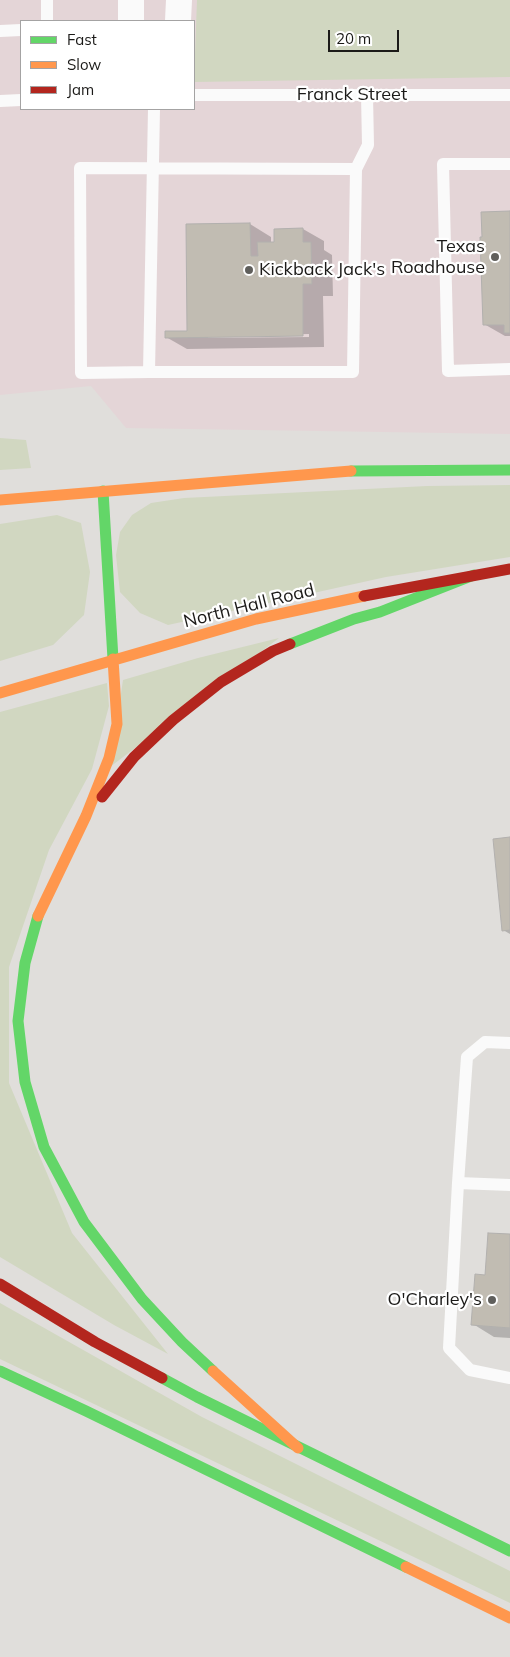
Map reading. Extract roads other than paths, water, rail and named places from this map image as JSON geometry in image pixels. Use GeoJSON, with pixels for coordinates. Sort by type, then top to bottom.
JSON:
{"type":"FeatureCollection","features":[{"type":"Feature","properties":{"kind":"main road"},"geometry":{"type":"LineString","coordinates":[[0,500],[360,470],[510,470]]}},
{"type":"Feature","properties":{"kind":"main road"},"geometry":{"type":"LineString","coordinates":[[103,491],[117,724],[109,758],[86,816],[40,912],[25,963],[18,1021],[25,1082],[44,1146],[84,1222],[142,1299],[182,1342],[298,1448]]}},
{"type":"Feature","properties":{"kind":"main road","name":"North Hall Road"},"geometry":{"type":"LineString","coordinates":[[0,693],[256,619],[370,595],[510,569]]}},
{"type":"Feature","properties":{"kind":"main road"},"geometry":{"type":"LineString","coordinates":[[86,816],[134,758],[173,720],[221,682],[273,651],[474,575]]}},
{"type":"Feature","properties":{"kind":"main road"},"geometry":{"type":"LineString","coordinates":[[0,1284],[95,1342],[197,1397],[510,1551]]}},
{"type":"Feature","properties":{"kind":"main road"},"geometry":{"type":"LineString","coordinates":[[0,1371],[86,1410],[510,1618]]}},
{"type":"Feature","properties":{"kind":"street"},"geometry":{"type":"LineString","coordinates":[[131,0],[131,20]]}},
{"type":"Feature","properties":{"kind":"street"},"geometry":{"type":"LineString","coordinates":[[178,0],[178,20]]}},
{"type":"Feature","properties":{"kind":"lane"},"geometry":{"type":"LineString","coordinates":[[46,20],[47,0]]}},
{"type":"Feature","properties":{"kind":"lane"},"geometry":{"type":"LineString","coordinates":[[0,31],[20,30]]}},
{"type":"Feature","properties":{"kind":"lane","name":"Franck Street"},"geometry":{"type":"LineString","coordinates":[[195,95],[510,95]]}},
{"type":"Feature","properties":{"kind":"lane"},"geometry":{"type":"LineString","coordinates":[[356,168],[80,168],[81,373],[353,372],[356,168],[368,145],[367,95]]}},
{"type":"Feature","properties":{"kind":"lane"},"geometry":{"type":"LineString","coordinates":[[0,101],[20,100]]}},
{"type":"Feature","properties":{"kind":"lane"},"geometry":{"type":"LineString","coordinates":[[149,372],[154,110]]}},
{"type":"Feature","properties":{"kind":"lane"},"geometry":{"type":"LineString","coordinates":[[510,164],[443,164],[448,371],[510,369]]}},
{"type":"Feature","properties":{"kind":"lane"},"geometry":{"type":"LineString","coordinates":[[510,1043],[485,1042],[467,1057],[449,1348],[470,1370],[510,1378]]}},
{"type":"Feature","properties":{"kind":"lane"},"geometry":{"type":"LineString","coordinates":[[458,1183],[510,1185]]}},
{"type":"Feature","properties":{"kind":"place","name":"Texas Roadhouse"},"geometry":{"type":"Point","coordinates":[495,257]}},
{"type":"Feature","properties":{"kind":"place","name":"Kickback Jack's"},"geometry":{"type":"Point","coordinates":[249,270]}},
{"type":"Feature","properties":{"kind":"place","name":"O'Charley's"},"geometry":{"type":"Point","coordinates":[492,1300]}}]}
